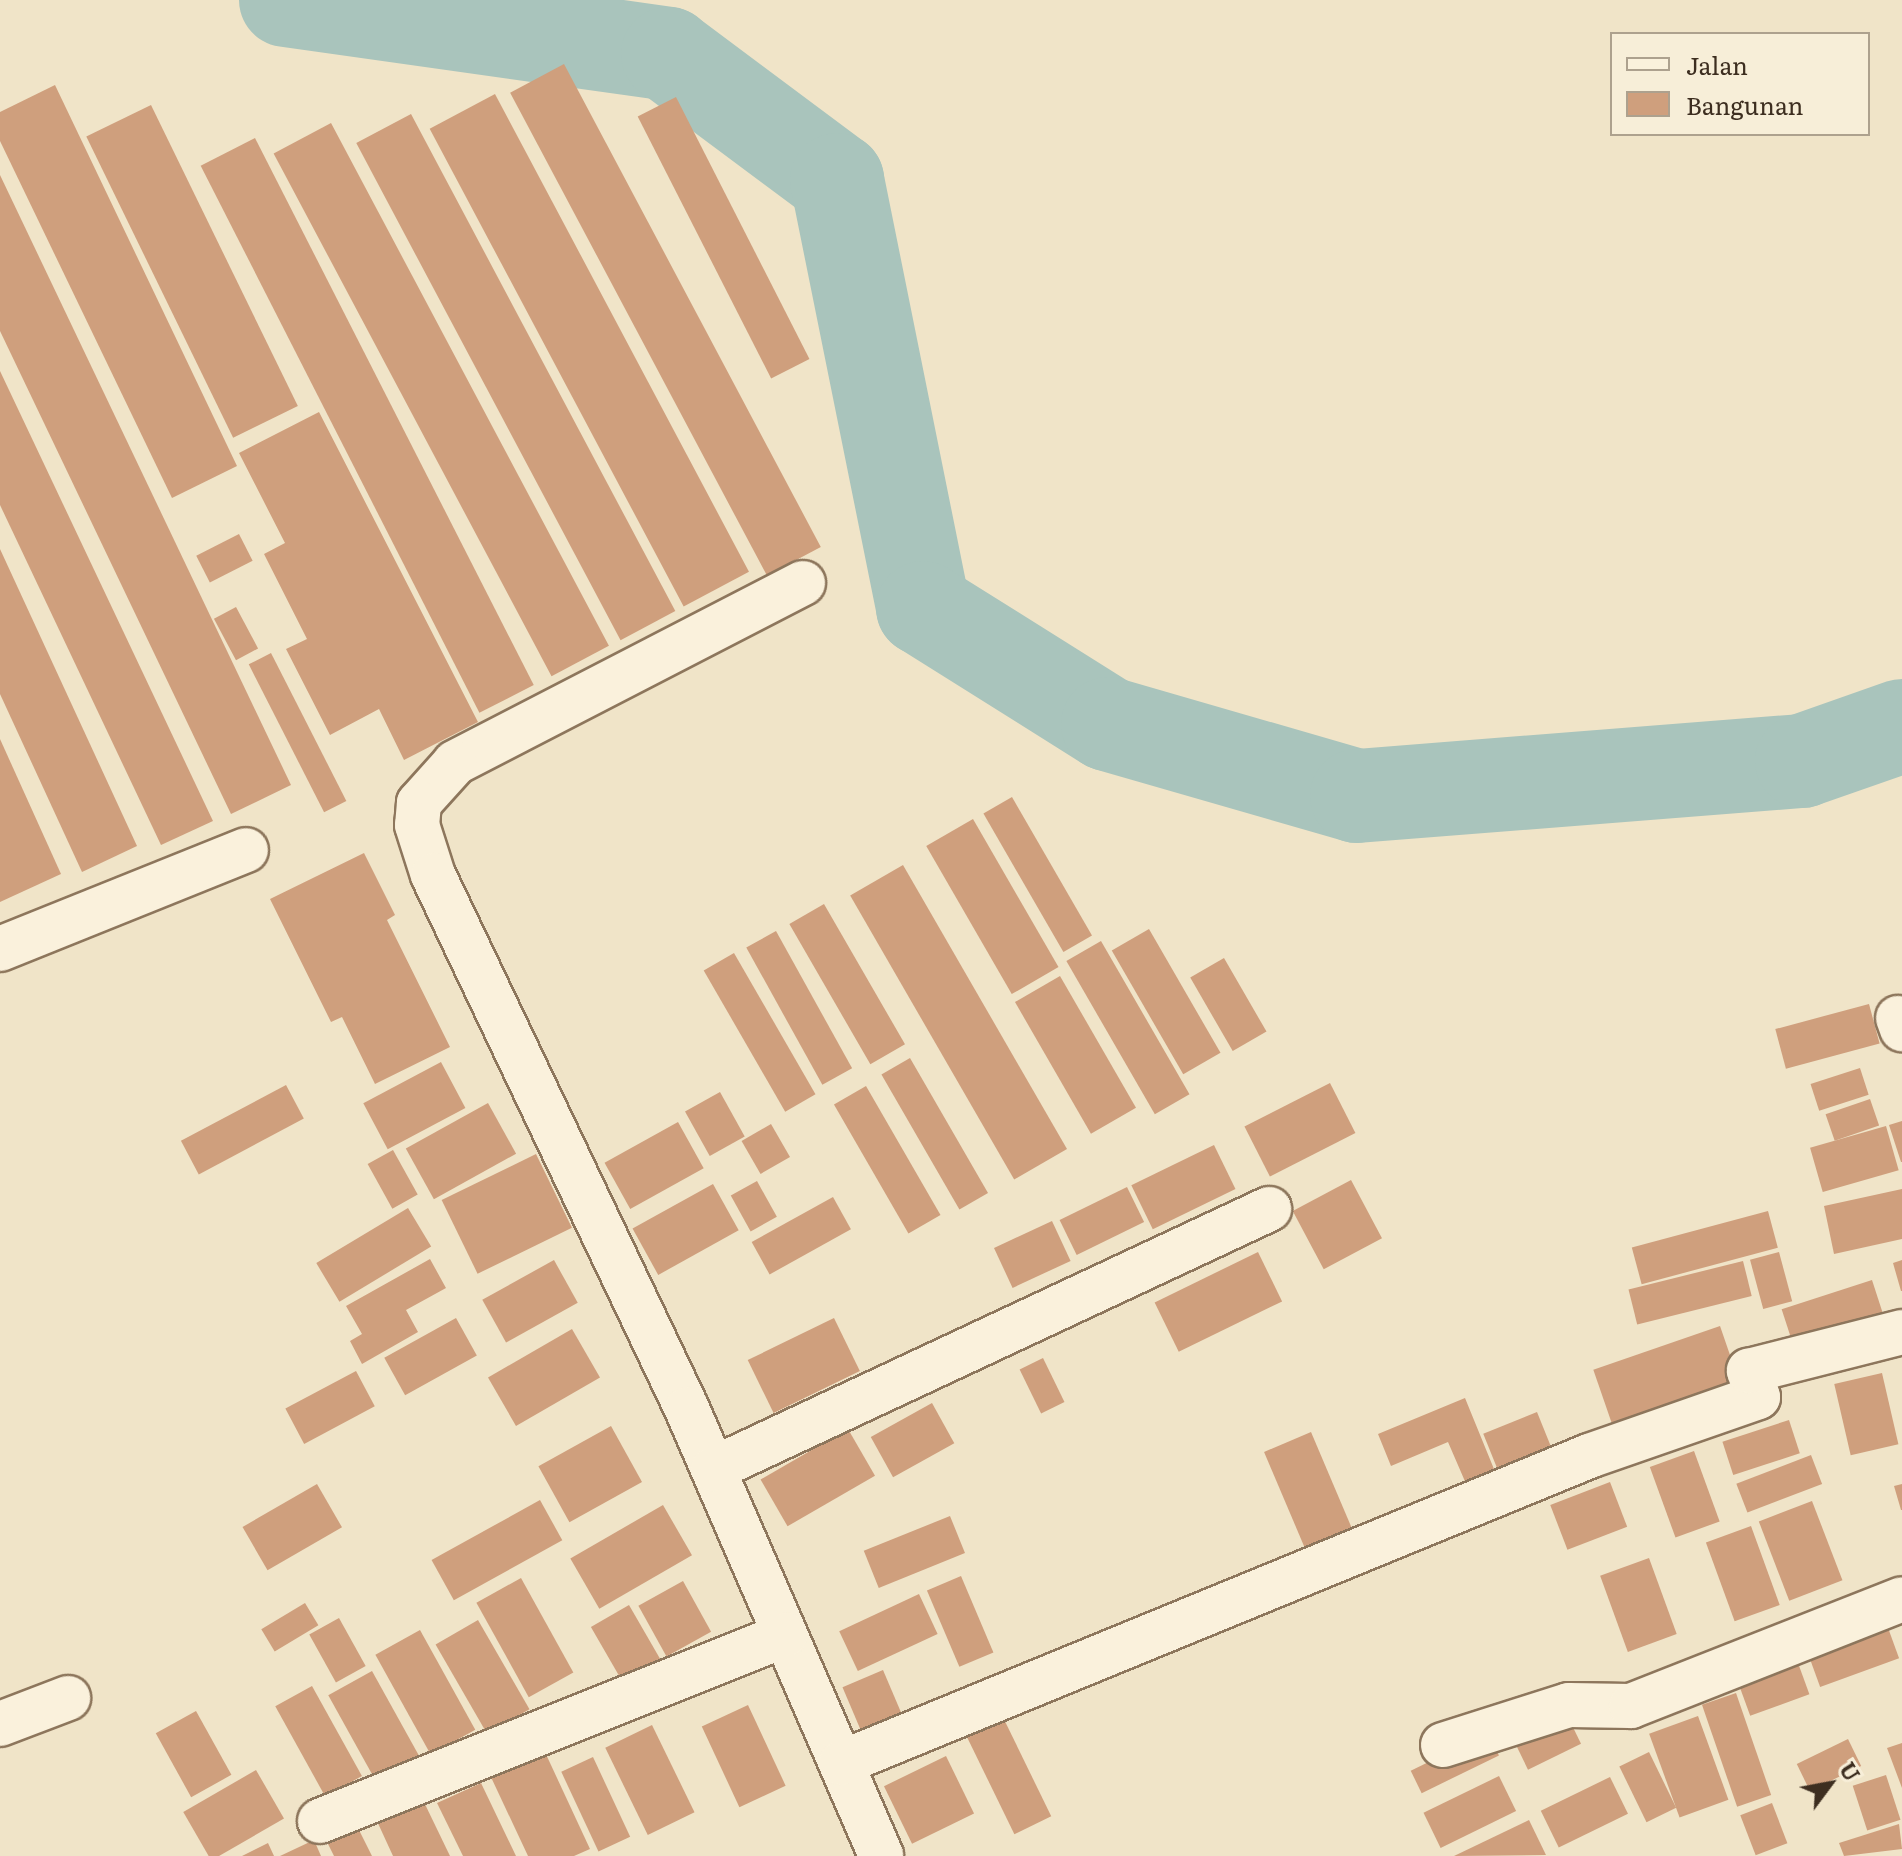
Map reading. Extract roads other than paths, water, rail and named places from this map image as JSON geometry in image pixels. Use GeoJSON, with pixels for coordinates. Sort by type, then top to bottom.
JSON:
{"type":"FeatureCollection","features":[{"type":"Feature","properties":{"kind":"street"},"geometry":{"type":"LineString","coordinates":[[803,583],[468,755],[432,782],[419,803],[417,825],[433,875],[713,1469],[881,1856]]}},
{"type":"Feature","properties":{"kind":"street"},"geometry":{"type":"LineString","coordinates":[[0,949],[246,850]]}},
{"type":"Feature","properties":{"kind":"street"},"geometry":{"type":"LineString","coordinates":[[713,1469],[1269,1209]]}},
{"type":"Feature","properties":{"kind":"street"},"geometry":{"type":"LineString","coordinates":[[841,1763],[1589,1456],[1758,1397],[1749,1371],[1902,1332]]}},
{"type":"Feature","properties":{"kind":"street"},"geometry":{"type":"LineString","coordinates":[[1443,1745],[1569,1705],[1631,1706],[1902,1599]]}},
{"type":"Feature","properties":{"kind":"street"},"geometry":{"type":"LineString","coordinates":[[320,1821],[785,1635]]}},
{"type":"Feature","properties":{"kind":"street"},"geometry":{"type":"LineString","coordinates":[[0,1724],[68,1698]]}},
{"type":"Feature","properties":{"kind":"waterway"},"geometry":{"type":"LineString","coordinates":[[286,0],[668,54],[837,180],[923,608],[1108,724],[1357,796],[1802,761],[1902,726]]}}]}
